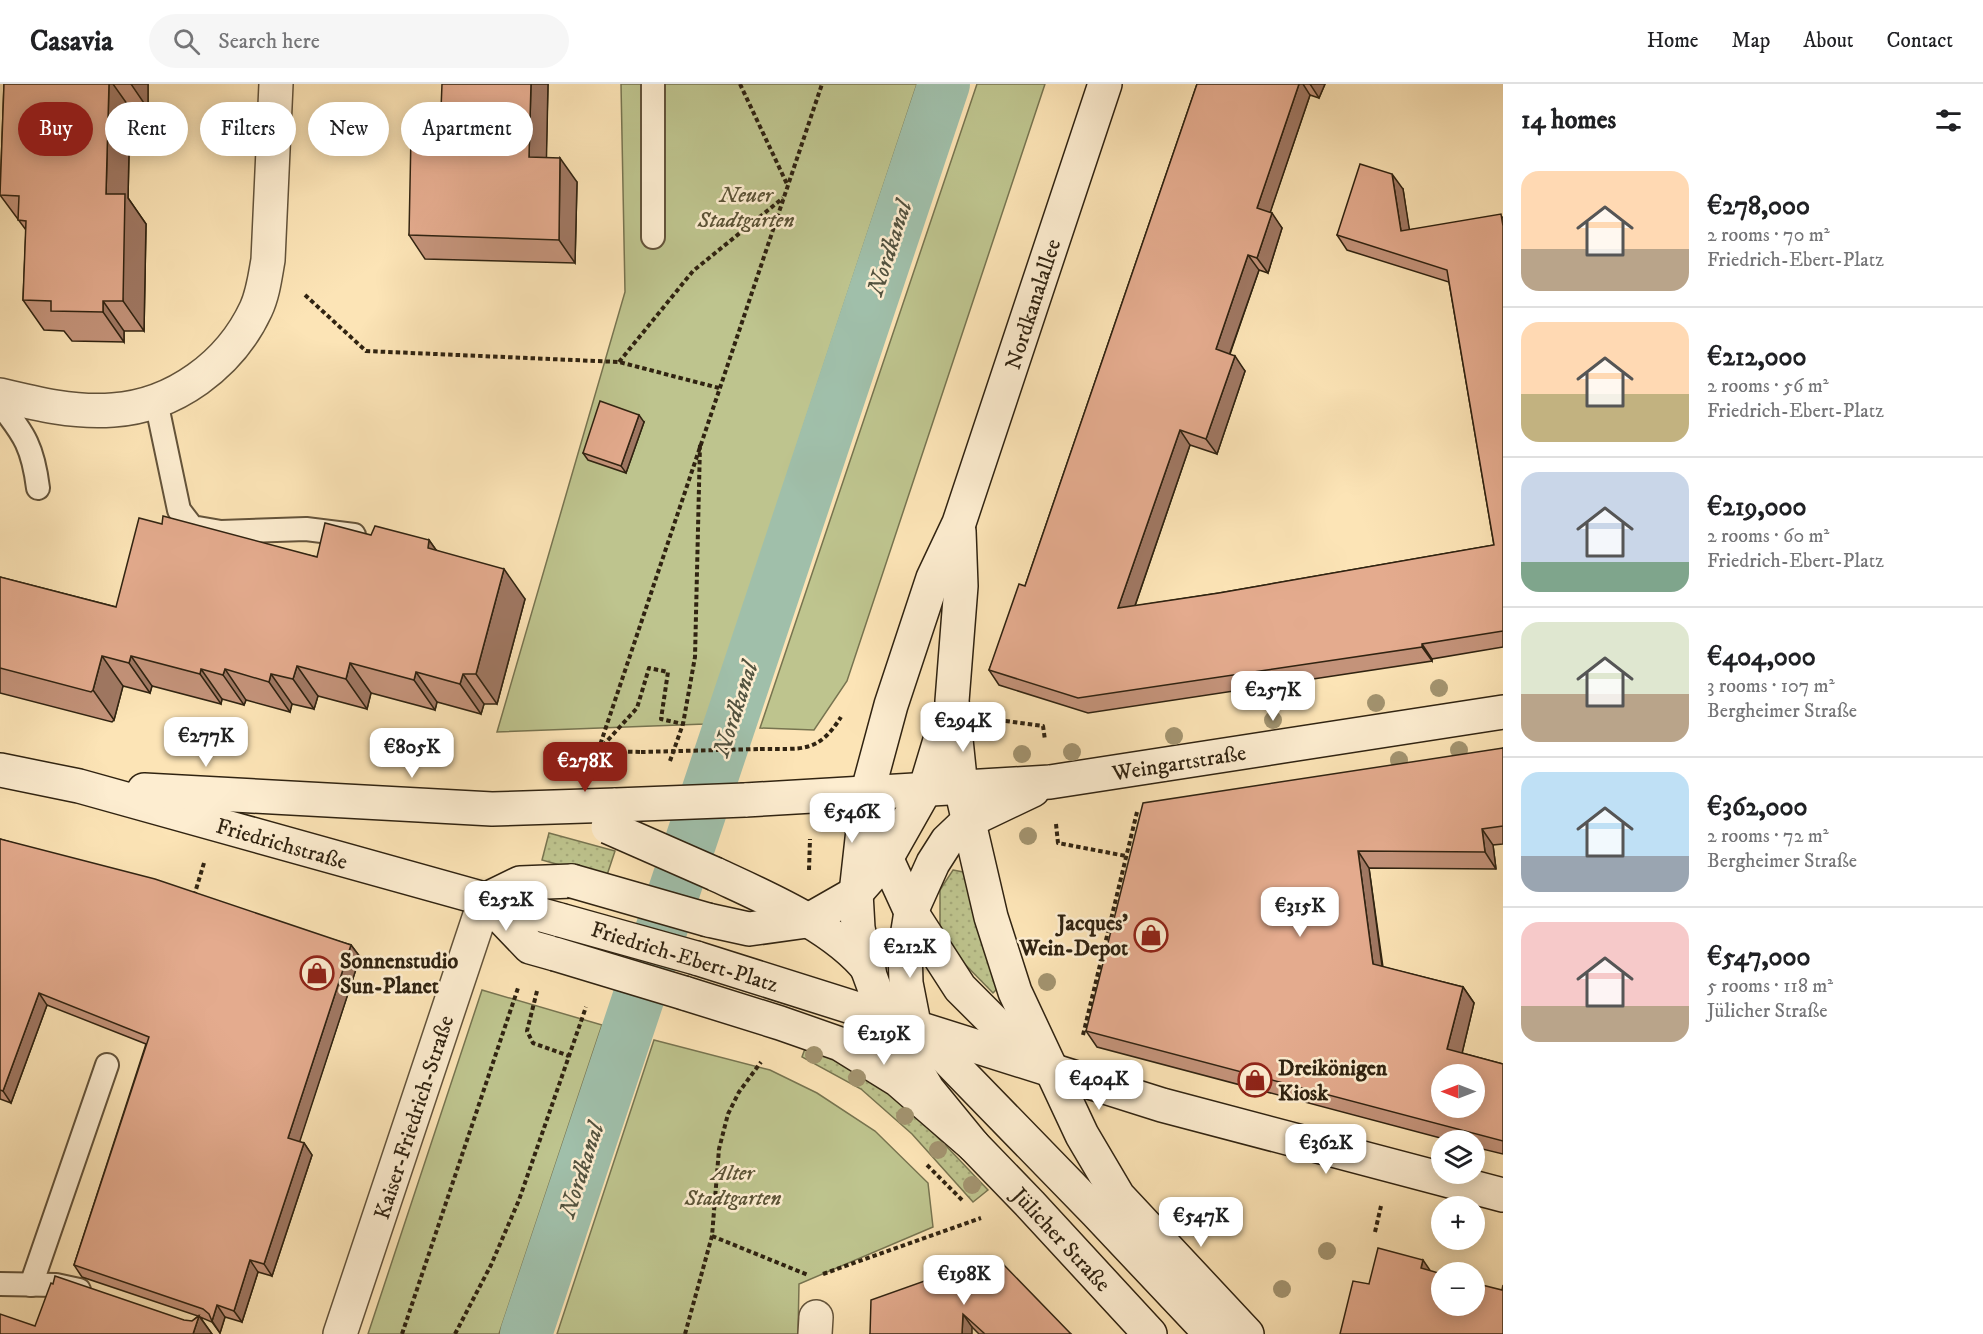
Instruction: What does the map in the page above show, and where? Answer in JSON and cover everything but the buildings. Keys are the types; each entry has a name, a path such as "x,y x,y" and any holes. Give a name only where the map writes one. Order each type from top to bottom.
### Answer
{"main road":[{"path":"0,395 47,406 92,411 115,410 169,398 213,367 227,352 257,308 264,284 268,260 276,84"},
{"name":"Nordkanalallee","path":"866,801 891,705 908,652 933,578 959,523 1105,84"},
{"name":"Nordkanalallee","path":"959,523 961,586 952,701 961,788 991,917 1015,992 1082,1135 1118,1196 1247,1334"},
{"path":"952,701 925,790 886,859 856,892 807,921 749,929 708,920 572,881 520,883 485,900 530,947 780,1023 840,1044 898,1080 973,1145"},
{"name":"Weingartstraße","path":"961,788 1050,782 1503,712"},
{"name":"Friedrichstraße","path":"0,770 79,786 485,900"},
{"name":"Friedrich-Ebert-Platz","path":"899,1021 906,972 905,949 911,912 933,862 946,841 968,821 1050,782"},
{"name":"Friedrichstraße","path":"79,786 329,801 533,808"},
{"name":"Friedrich-Ebert-Platz","path":"533,808 612,816 745,800 866,801 925,790 961,788"},
{"path":"866,801 886,859 911,912 960,988 998,1026 1052,1068"},
{"name":"Friedrich-Ebert-Platz","path":"866,801 856,892 858,928 866,965"},
{"name":"Friedrich-Ebert-Platz","path":"612,816 715,874 807,921 839,941 866,965 899,1021 928,1090 973,1145"},
{"name":"Friedrich-Ebert-Platz","path":"485,900 696,958 1052,1068 1162,1105 1503,1195"},
{"name":"Kaiser-Friedrich-Straße","path":"340,1334 485,900"},
{"name":"Friedrich-Ebert-Platz","path":"899,1021 1096,1212"},
{"name":"Jülicher Straße","path":"973,1145 1150,1334"},
{"name":"Jülicher Straße","path":"1096,1212 1211,1334"}],"lane":[{"path":"653,84 654,237"},
{"path":"156,401 178,510 192,527 221,532 306,529 351,534 371,539"},
{"path":"0,404 21,430 34,461 38,488"},
{"path":"31,1285 107,1065"},
{"path":"0,1284 56,1285 100,1297"}],"path":[{"path":"740,84 788,184"},
{"path":"597,751 822,84"},
{"path":"619,362 693,271 784,197"},
{"path":"268,260 366,351 619,362 719,388"},
{"path":"597,751 637,708 649,668 668,672 661,719 683,724 695,657 700,444"},
{"path":"597,751 809,748"},
{"path":"1082,1040 1139,801"},
{"path":"1054,816 1059,843 1126,856"},
{"path":"402,1334 519,982"},
{"path":"455,1334 490,1265 519,1200 569,1056 533,1043 527,1031 537,988"},
{"path":"685,1334 712,1236 718,1149 728,1114 739,1092 762,1060"},
{"path":"918,1157 966,1203"},
{"path":"973,1211 990,1225"},
{"path":"712,1236 815,1277 981,1218"}],"green space":[{"name":"Neuer Stadtgarten","path":"621,84 917,84 705,724 497,732 625,292"},
{"path":"977,84 1045,84 847,681 814,730 760,728"},
{"path":"549,833 615,851 606,878 542,860"},
{"path":"953,870 963,872 1002,984 993,993 955,954 940,926 940,890"},
{"path":"482,990 602,1025 499,1334 368,1334"},
{"name":"Alter Stadtgarten","path":"654,1040 770,1070 817,1093 875,1131 928,1183 933,1227 799,1284 798,1334 557,1334"},
{"path":"807,1043 869,1080 903,1105 988,1190 973,1202 912,1134 861,1089 802,1057"}],"waterway":[{"name":"Nordkanal","path":"526,1334 944,84"}],"place":[{"name":"Jacques' Wein-Depot","path":"1151,935"},
{"name":"Sonnenstudio Sun-Planet","path":"317,973"},
{"name":"Dreikönigen Kiosk","path":"1255,1080"}]}
